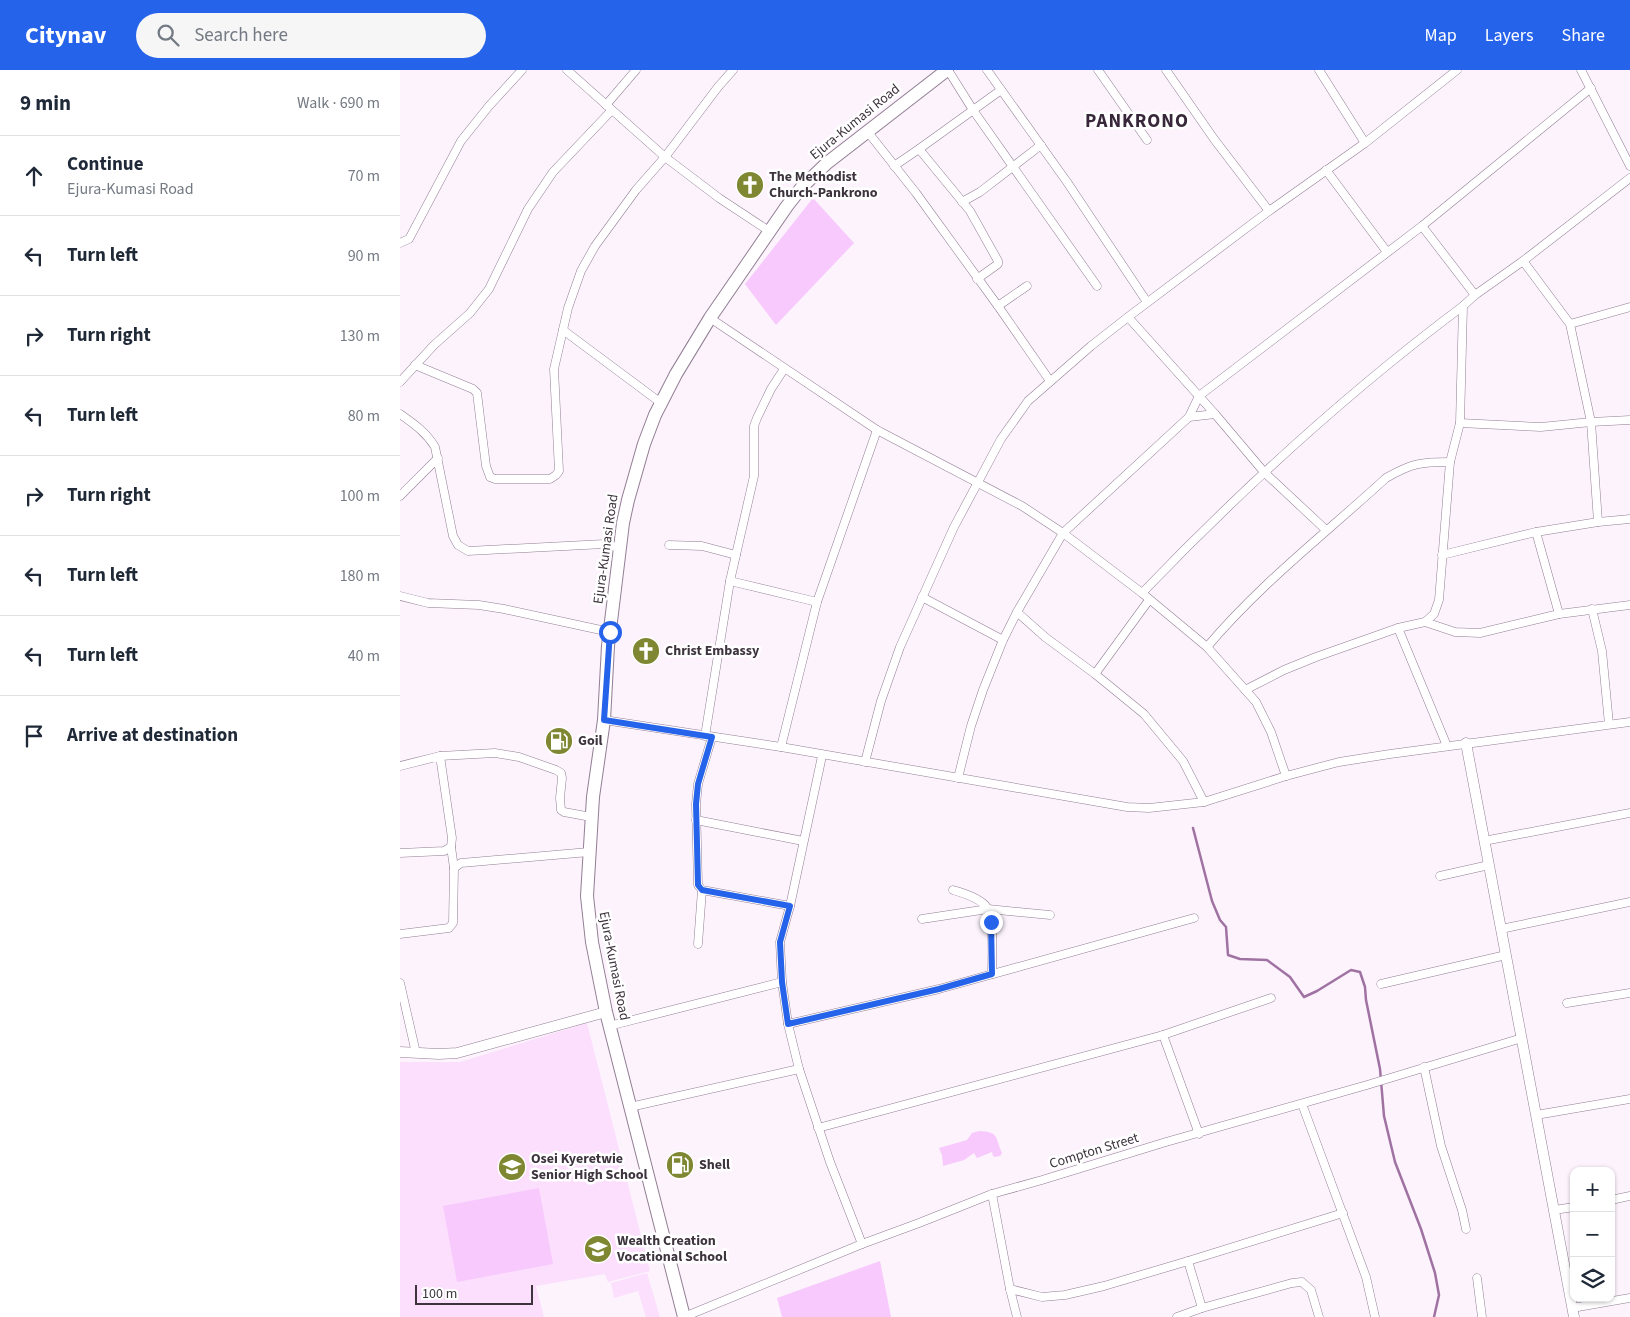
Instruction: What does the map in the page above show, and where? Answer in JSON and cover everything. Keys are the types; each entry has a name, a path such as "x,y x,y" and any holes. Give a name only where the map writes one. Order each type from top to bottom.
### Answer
{"main road":[{"name":"Ejura-Kumasi Road","path":"684,1317 606,1012 588,916 587,896 591,817 604,720 610,632 623,523 644,444 661,403 710,318 769,231 787,206 826,163 947,70"}],"street":[{"path":"400,243 408,239 461,141 522,70"},
{"path":"567,70 666,157 719,198 769,231"},
{"path":"400,382 434,344 470,313 489,289 528,209 553,172 609,108 636,70"},
{"path":"415,365 473,389 477,393 486,466 490,477 495,479 550,479 556,475 559,470 554,369 568,308 581,271 595,246 636,190 666,157 718,87 733,70"},
{"path":"947,70 1097,286"},
{"path":"987,70 1042,145 1147,302"},
{"path":"1098,70 1147,140"},
{"path":"1166,70 1214,139 1269,211"},
{"path":"1319,70 1365,144"},
{"path":"865,762 880,700 900,647 976,483 1000,439 1016,416 1050,381 1147,302 1269,211 1365,144 1457,70"},
{"path":"1581,70 1592,88 1630,166"},
{"path":"958,778 982,690 1003,640 1017,612 1064,533 1189,417 1199,396 1422,226 1592,88"},
{"path":"894,166 1001,90"},
{"path":"867,131 916,193 1050,381"},
{"path":"962,202 980,192 1042,145"},
{"path":"919,149 970,211 998,262 998,264 977,278"},
{"path":"1326,170 1387,252"},
{"path":"1142,593 1192,540 1264,472 1378,374 1475,295 1523,261 1630,178"},
{"path":"1422,226 1475,295"},
{"path":"1523,261 1570,324 1591,422 1598,522"},
{"path":"998,306 1027,286"},
{"path":"1245,690 1284,670 1398,628 1425,622 1434,614 1439,600 1450,462 1460,423 1463,306"},
{"path":"1570,324 1630,307"},
{"path":"1128,317 1264,472 1326,530"},
{"path":"710,318 876,430 1022,506 1064,533 1142,593 1207,647 1256,702 1271,732 1286,776"},
{"path":"563,330 661,403"},
{"path":"784,369 771,389 754,426 754,476 730,581 709,736 698,784 696,820 697,879 698,885 702,890 790,906"},
{"path":"400,414 428,436 435,447 454,536 458,545 468,551 604,544 620,548"},
{"path":"1189,417 1215,414"},
{"path":"1460,423 1541,427 1630,420"},
{"path":"781,747 817,602 876,430"},
{"path":"400,496 438,458"},
{"path":"1207,647 1232,617 1275,575 1386,478 1405,467 1424,462 1450,462"},
{"path":"1442,555 1536,532 1630,519"},
{"path":"1536,532 1559,614"},
{"path":"669,544 702,546 736,555"},
{"path":"730,581 817,602"},
{"path":"400,596 428,604 479,605 610,632"},
{"path":"922,597 1003,640"},
{"path":"1095,674 1149,600"},
{"path":"1425,622 1454,632 1480,633 1559,614 1630,605"},
{"path":"1592,609 1602,651 1610,724"},
{"path":"1017,612 1045,637 1144,714 1183,761 1204,802"},
{"path":"1398,628 1447,746"},
{"path":"604,720 781,747 822,756 1127,807 1157,808 1204,802 1286,776 1339,762 1466,743 1630,722"},
{"path":"1466,743 1573,1313 1630,1298"},
{"path":"400,766 440,756 495,753 519,757 556,770 561,774 561,810 591,817"},
{"path":"400,934 449,928 453,923 454,868 451,847 452,838 440,756"},
{"path":"822,756 790,906 780,942 782,982 788,1024 799,1069 818,1128 862,1244"},
{"path":"1484,842 1630,813"},
{"path":"696,820 803,841"},
{"path":"400,853 444,851 451,847"},
{"path":"454,868 460,863 589,852"},
{"path":"1440,876 1489,865"},
{"path":"698,944 702,890"},
{"path":"953,890 984,904 988,909 991,922 992,974"},
{"path":"1501,929 1630,902"},
{"path":"922,919 988,909 1050,915"},
{"path":"788,1024 939,989 1194,918"},
{"path":"1381,984 1506,955"},
{"path":"610,1026 782,982"},
{"path":"400,983 416,1053"},
{"path":"1567,1003 1630,993"},
{"path":"818,1128 1163,1035 1271,998"},
{"path":"400,1052 457,1053 606,1012"},
{"path":"1163,1035 1199,1134"},
{"name":"Compton Street","path":"684,1317 862,1244 992,1194 1522,1038"},
{"path":"1424,1068 1441,1146 1462,1210 1466,1229"},
{"path":"630,1107 799,1069"},
{"path":"1536,1115 1630,1099"},
{"path":"1302,1104 1366,1277 1375,1317"},
{"path":"992,1194 1017,1317"},
{"path":"1615,1199 1630,1196"},
{"path":"1554,1210 1570,1207"},
{"path":"1010,1289 1042,1297 1065,1295 1104,1286 1343,1213"},
{"path":"1188,1261 1202,1308"},
{"path":"1477,1278 1482,1317"},
{"path":"1177,1317 1202,1308 1292,1283 1302,1282 1311,1290 1319,1317"}],"shaded area":[{"path":"813,198 854,243 776,325 745,284"},
{"name":"Osei Kyeretwie Senior High School","path":"587,1023 650,1271 608,1282 605,1274 536,1286 544,1317 400,1317 400,1062 460,1062"},
{"path":"979,1131 994,1134 1002,1153 1000,1156 993,1156 992,1152 977,1158 974,1153 964,1160 943,1166 939,1148 967,1140 972,1133"},
{"path":"539,1188 553,1264 457,1282 443,1206"},
{"path":"880,1261 891,1317 782,1317 777,1298"},
{"path":"647,1273 660,1317 646,1317 638,1291 614,1298 611,1283"}],"waterway":[{"path":"1193,828 1212,901 1220,920 1226,927 1228,955 1240,959 1267,960 1290,977 1304,997 1351,970 1360,972 1365,987 1380,1069 1384,1116 1395,1162 1421,1229 1435,1273 1439,1295 1434,1317"}],"place":[{"name":"The Methodist Church-Pankrono","path":"750,185"},
{"name":"Christ Embassy","path":"646,651"},
{"name":"Goil","path":"559,741"},
{"name":"Shell","path":"680,1165"},
{"name":"Osei Kyeretwie Senior High School","path":"512,1167"},
{"name":"Wealth Creation Vocational School","path":"598,1249"}],"district":[{"name":"PANKRONO","path":"1137,121"}],"route":[{"path":"610,632 604,720 712,737 698,784 696,804 698,885 702,890 790,906 780,942 780,962 788,1024 939,989 992,974 991,922"}]}
